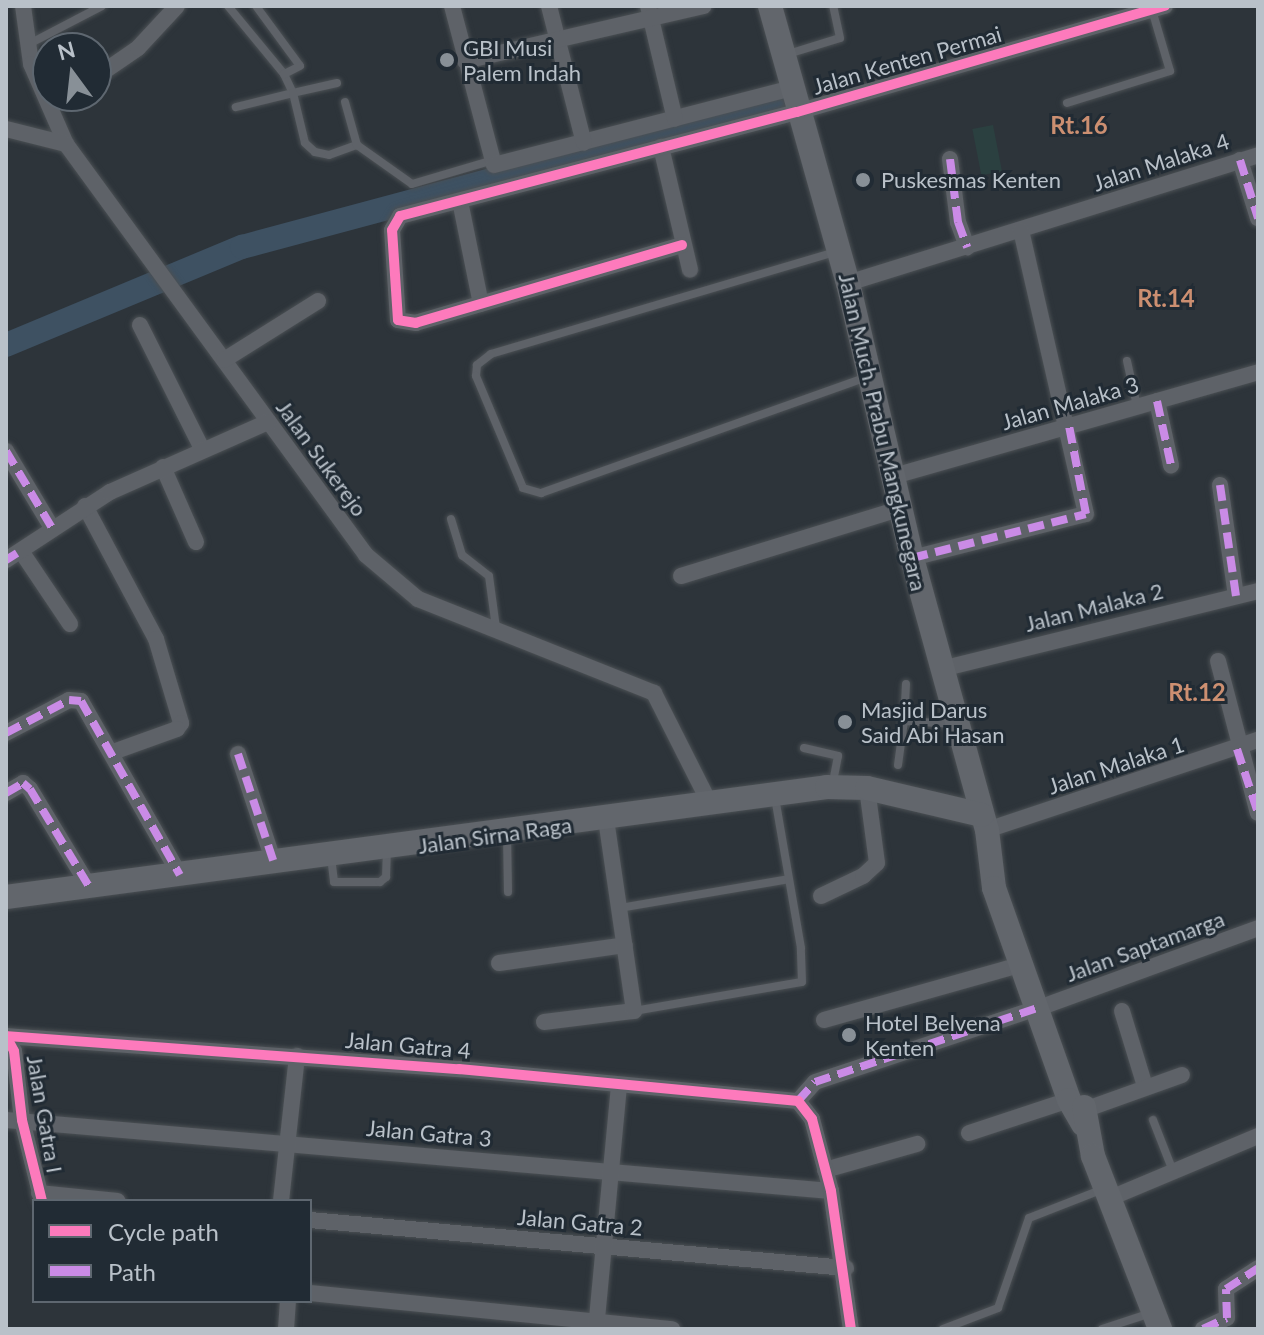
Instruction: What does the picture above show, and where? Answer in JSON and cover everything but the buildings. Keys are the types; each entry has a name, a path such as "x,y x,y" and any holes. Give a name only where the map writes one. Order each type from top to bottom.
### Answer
{"main road":[{"name":"Jalan Much. Prabu Mangkunegara","path":"776,7 794,100 848,283 912,558 994,858 991,875 1020,965 1041,1007"},
{"name":"Jalan Sirna Raga","path":"6,897 387,850 832,787 867,788 985,823"},
{"name":"Jalan Much. Prabu Mangkunegara","path":"994,858 1002,867 1041,1007 1106,1194 1156,1321"}],"street":[{"name":"Jalan Sukerejo","path":"23,6 27,45 32,58"},
{"path":"112,66 138,48 177,6"},
{"path":"452,6 490,161 499,166 675,119 794,100"},
{"path":"549,6 584,143"},
{"path":"465,61 558,41 650,12 704,6"},
{"name":"Jalan Kenten Permai","path":"794,100 1158,8"},
{"path":"650,12 675,119"},
{"path":"682,245 416,323 398,320 392,230 396,220 661,147 794,100"},
{"name":"Jalan Sukerejo","path":"53,112 66,144 366,555 401,588 654,693 710,804"},
{"path":"6,129 66,144"},
{"path":"661,147 690,270"},
{"name":"Jalan Malaka 4","path":"848,283 1258,155"},
{"path":"950,159 958,222 967,247"},
{"path":"1240,160 1258,218"},
{"path":"460,201 481,304"},
{"path":"912,558 1086,514 1069,426 1021,230"},
{"path":"224,360 318,301"},
{"path":"140,325 202,449"},
{"name":"Jalan Malaka 3","path":"894,476 1258,372"},
{"path":"1157,401 1171,465"},
{"path":"70,624 13,555 85,506 202,449 268,422"},
{"path":"6,451 52,528"},
{"path":"163,467 196,542"},
{"path":"1220,485 1236,596"},
{"path":"85,506 156,639 181,723 177,729 113,752"},
{"path":"681,576 902,508"},
{"name":"Jalan Malaka 2","path":"941,669 1258,591"},
{"path":"1218,661 1237,749 1258,813"},
{"path":"6,733 76,699 113,752 180,875"},
{"name":"Jalan Malaka 1","path":"985,823 1237,749 1258,740"},
{"path":"238,754 274,863"},
{"path":"6,793 23,783 30,789 90,888"},
{"path":"821,896 863,876 877,863 867,788"},
{"path":"544,1022 634,1011 606,820"},
{"name":"Jalan Saptamarga","path":"1041,1007 1258,928"},
{"path":"499,963 625,945"},
{"path":"824,1020 1020,965"},
{"path":"851,1329 846,1268 831,1191 801,1104 815,1082 1041,1007"},
{"path":"1122,1011 1145,1086"},
{"name":"Jalan Gatra 4","path":"6,1036 297,1056 801,1104"},
{"name":"Jalan Gatra I","path":"6,1036 14,1051 14,1120 41,1197"},
{"path":"281,1199 297,1056"},
{"path":"969,1133 1079,1111 1182,1075"},
{"path":"596,1325 619,1086"},
{"name":"Jalan Gatra 3","path":"14,1120 831,1191"},
{"path":"1106,1194 1258,1136"},
{"path":"825,1170 917,1144"},
{"path":"41,1197 80,1199"},
{"name":"Jalan Gatra 2","path":"312,1220 846,1268"},
{"path":"1203,1329 1227,1318 1226,1289 1258,1268"},
{"path":"312,1293 596,1325 672,1329"},
{"path":"286,1329 288,1303"}],"lane":[{"path":"27,45 102,6"},
{"path":"228,6 284,74 293,93 305,143 315,152 329,155 357,145"},
{"path":"256,6 300,66 284,74"},
{"path":"783,55 836,42 840,38 833,6"},
{"path":"1067,103 1170,71 1158,8"},
{"path":"236,107 337,83"},
{"path":"345,102 357,145 412,184 490,161"},
{"path":"839,250 491,354 477,365 476,376 523,488 541,493 870,376"},
{"path":"1127,361 1137,407"},
{"path":"451,519 462,555 489,576 496,629"},
{"path":"898,765 906,684"},
{"path":"904,721 956,724"},
{"path":"804,748 838,756 832,787"},
{"path":"634,1011 799,985 801,948 774,793"},
{"path":"507,833 508,892"},
{"path":"620,908 789,879"},
{"path":"1153,1120 1173,1171"},
{"path":"943,1329 998,1308 1029,1218 1106,1194"},
{"path":"1102,1329 1156,1321"}],"green space":[{"path":"993,125 1002,171 981,175 972,129"}],"waterway":[{"path":"6,345 242,247 793,99"}],"marked path":[{"path":"950,159 958,222 967,247"},
{"path":"1240,160 1258,218"},
{"path":"1157,401 1171,465"},
{"path":"912,558 1086,514 1069,426"},
{"path":"6,451 52,528"},
{"path":"1220,485 1236,596"},
{"path":"6,560 17,553"},
{"path":"6,733 69,700 81,701 180,875"},
{"path":"1237,749 1258,813"},
{"path":"238,754 274,863"},
{"path":"6,793 23,783 30,789 90,888"},
{"path":"798,1101 815,1082 1035,1009"},
{"path":"1203,1329 1227,1318 1226,1289 1258,1268"}],"cycle path":[{"path":"682,245 416,323 398,320 392,230 400,216 797,112 1165,6"},
{"path":"42,1199 22,1120 14,1051 6,1036 459,1069 798,1101 812,1119 831,1191 851,1329"}],"place":[{"name":"GBI Musi Palem Indah","path":"447,60"},
{"name":"Puskesmas Kenten","path":"863,180"},
{"name":"Masjid Darus Said Abi Hasan","path":"845,722"},
{"name":"Hotel Belvena Kenten","path":"849,1035"}],"district":[{"name":"Rt.16","path":"1079,125"},
{"name":"Rt.14","path":"1166,298"},
{"name":"Rt.12","path":"1197,692"}]}
